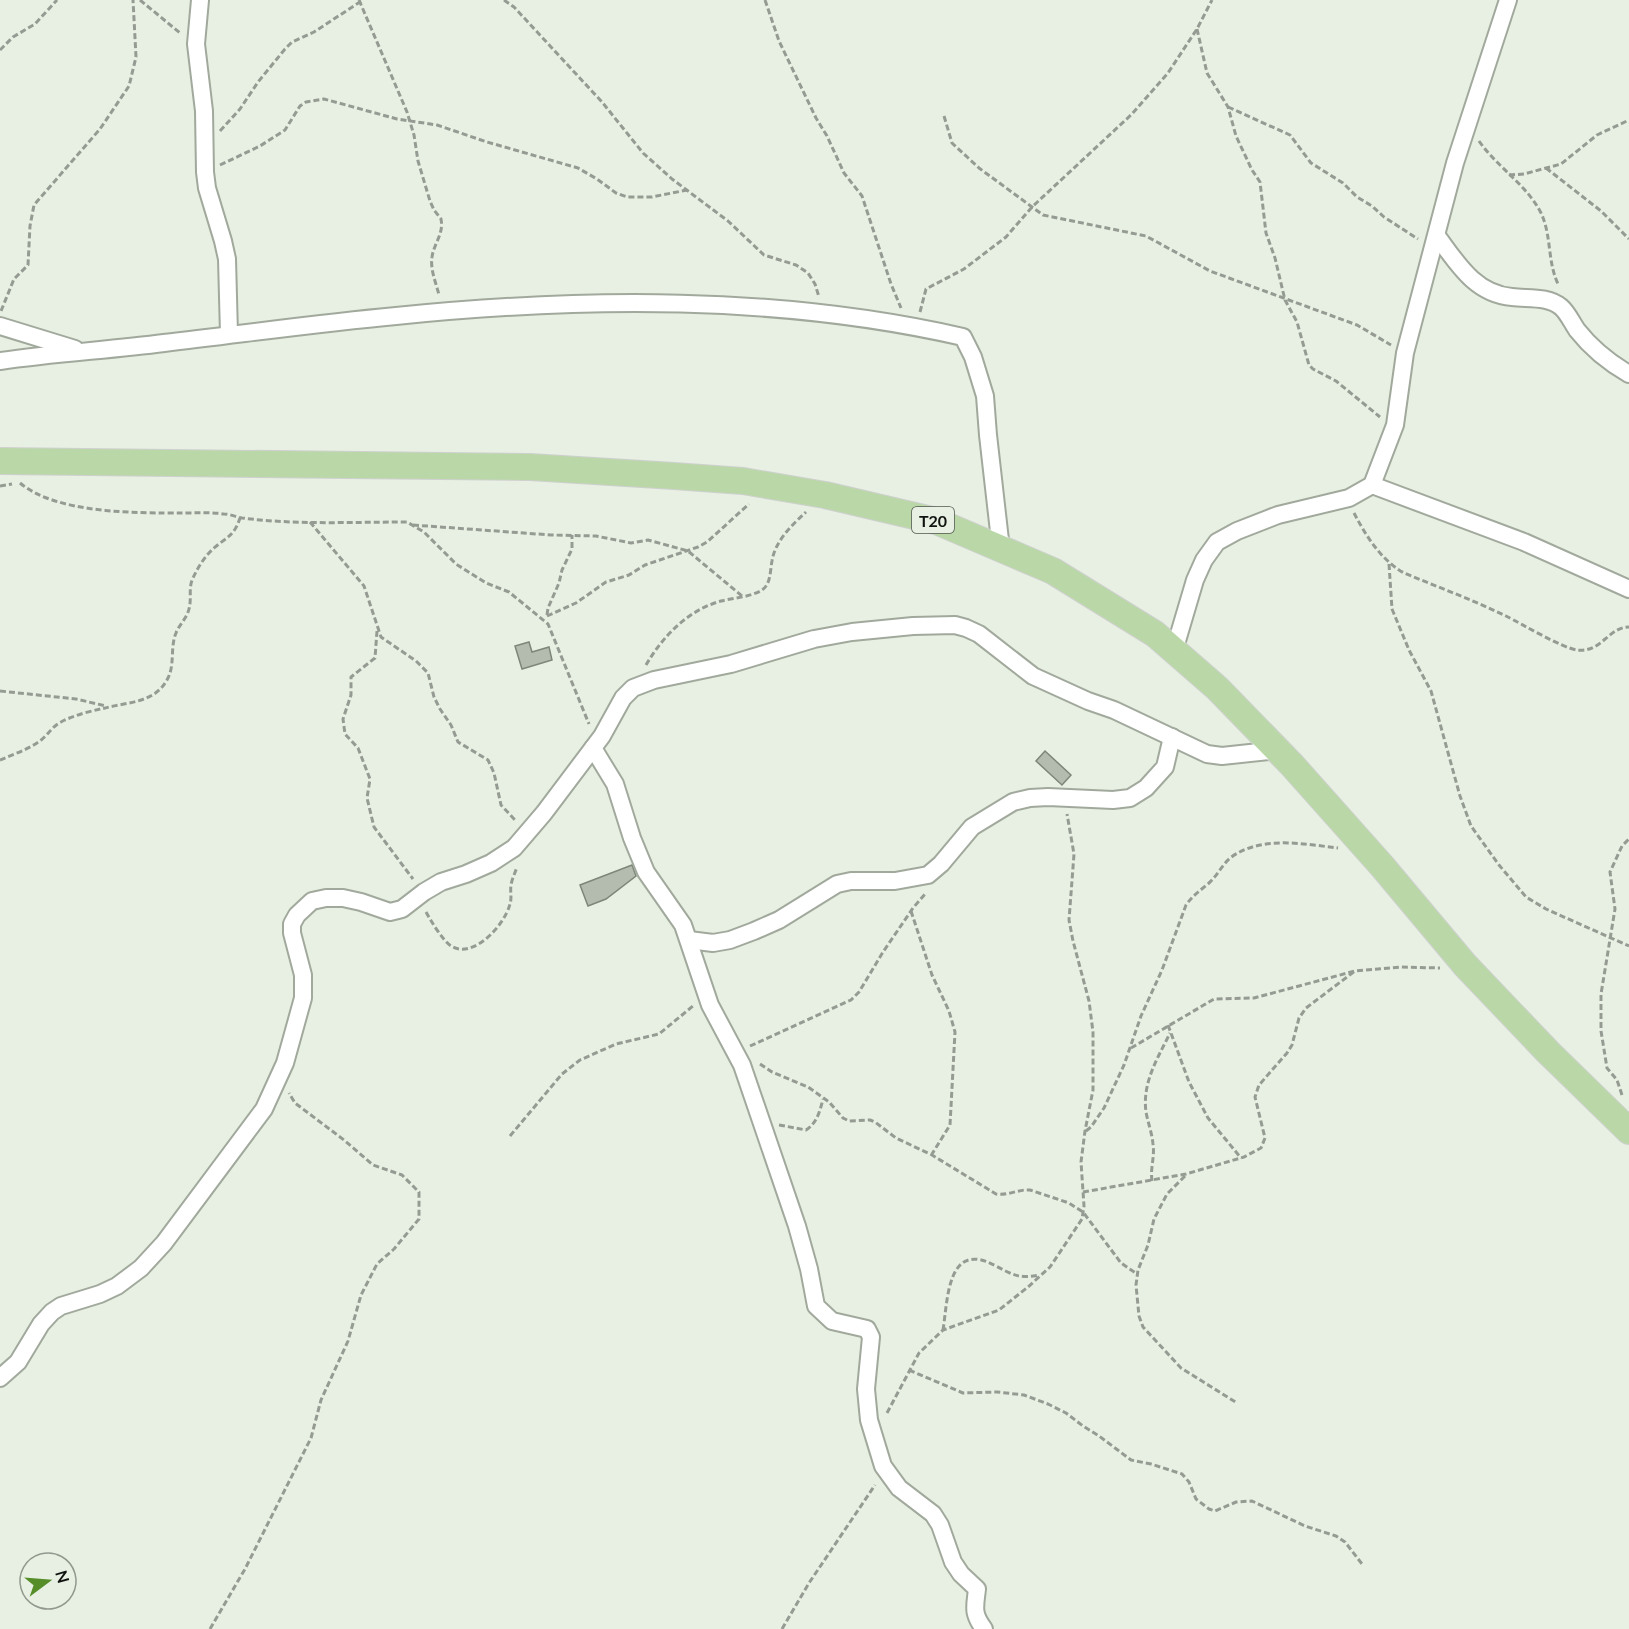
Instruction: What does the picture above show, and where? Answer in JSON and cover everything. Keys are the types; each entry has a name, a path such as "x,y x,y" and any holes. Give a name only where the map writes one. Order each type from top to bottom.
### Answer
{"main road":[{"name":"T20","path":"7,469 530,467 708,479 770,486 825,495 936,521 1053,571 1155,634 1217,688 1278,750 1370,852 1472,972 1548,1052 1629,1131"}],"street":[{"path":"200,0 196,44 204,111 205,172 227,260 229,334"},
{"path":"1174,651 1195,580 1204,560 1217,542 1237,531 1278,515 1349,498 1372,485 1395,425 1405,353 1455,163 1508,0"},
{"path":"1436,241 1470,279 1488,291 1510,297 1553,303 1563,308 1590,346 1608,362 1629,374"},
{"path":"0,361 229,334 442,312 532,306 654,304 745,307 868,318 913,326 963,337 973,357 985,396 1001,549"},
{"path":"0,326 84,351"},
{"path":"1372,485 1524,542 1629,589"},
{"path":"0,1378 18,1362 41,1324 52,1312 61,1306 100,1294 117,1286 141,1268 157,1252 264,1109 280,1078 303,998 303,975 292,933 292,924 297,915 312,901 326,898 343,898 390,912 402,909 441,882 466,874 514,848 595,746 623,698 633,688 654,680 730,664 814,639 852,632 955,625 979,634 1033,676 1207,754 1222,756 1278,750"},
{"path":"689,940 713,943 730,940 754,931 779,920 837,884 851,881 895,881 928,875 941,864 972,827 1013,802 1030,798 1113,800 1130,798 1146,788 1165,767 1172,737"},
{"path":"595,746 615,784 640,861 683,925 708,997 740,1050 759,1118 797,1226 816,1306 832,1321 867,1329 871,1337 866,1379 869,1420 883,1466 899,1488 933,1514 940,1525 952,1563 977,1590 974,1602 975,1611 984,1629"}],"path":[{"path":"0,50 13,37 35,24 57,0"},
{"path":"0,316 14,279 28,265 30,226 34,205 100,129 129,86 136,57 133,0"},
{"path":"140,0 173,29 196,44"},
{"path":"205,148 240,109 265,73 292,42 314,33 361,0 409,120 430,201 442,223 432,258 432,270 442,312"},
{"path":"504,0 514,7 602,102 643,153 728,221 765,255 796,265 808,273 815,284 822,314"},
{"path":"765,0 779,40 816,118 827,135 844,173 862,196 891,284 899,304 913,326 920,313 926,290 964,269 1005,237 1032,207 1132,114 1168,72 1197,29 1211,1"},
{"path":"1197,29 1207,73 1228,107 1236,136 1260,182 1266,233 1275,258 1285,300 1297,322 1309,365 1335,381 1373,413 1395,425"},
{"path":"205,172 235,159 285,130 300,106 306,102 324,99 397,119 437,125 578,168 616,193 627,197 652,197 687,190"},
{"path":"1228,107 1290,135 1311,163 1343,183 1357,197 1398,227 1416,238 1436,241"},
{"path":"944,116 952,143 979,168 1043,215 1146,236 1210,271 1357,325 1405,353"},
{"path":"1509,175 1545,168 1568,160 1597,135 1629,120"},
{"path":"1468,125 1483,146 1524,190 1541,213 1553,275 1561,291"},
{"path":"1545,168 1601,211 1629,239"},
{"path":"7,469 31,492 72,505 134,513 225,514 240,518 342,524 406,522 411,524 424,532 456,564 486,583 509,592 546,621 556,641 595,746"},
{"path":"547,616 576,603 606,582 629,575 645,565 688,551 707,542 770,486"},
{"path":"633,688 653,654 675,627 696,611 719,601 762,590 769,582 772,559 787,531 825,495"},
{"path":"1349,498 1368,537 1389,564 1404,573 1503,615 1570,648 1586,650 1604,642 1616,629 1629,627"},
{"path":"0,760 38,743 52,728 63,721 107,707 144,699 159,691 168,680 172,668 176,633 190,607 189,589 192,579 208,555 236,530 240,518"},
{"path":"310,522 364,586 381,637 416,661 428,673 434,697 459,742 488,760 494,773 501,805 524,836 518,866 511,884 511,902 507,913 490,934 475,946 459,949 447,942 420,895 374,827 367,798 370,779 363,756 348,739 343,724 344,713 351,695 351,677 375,658 377,629"},
{"path":"411,524 596,536 631,543 648,540 688,551 742,596"},
{"path":"546,621 561,570 572,549 572,535"},
{"path":"1389,564 1392,609 1409,650 1431,691 1460,796 1471,826 1526,897 1546,909 1629,946"},
{"path":"0,691 57,699 76,699 107,707"},
{"path":"886,1413 919,1353 943,1330 999,1310 1050,1266 1082,1219 1081,1162 1093,1090 1093,1032 1089,1001 1069,920 1074,854 1063,798"},
{"path":"1622,1097 1621,1086 1607,1068 1602,1031 1601,994 1615,909 1610,872 1622,846 1629,839"},
{"path":"1085,1131 1091,1127 1104,1108 1124,1065 1141,1016 1162,970 1186,905 1192,896 1210,882 1228,860 1242,850 1255,845 1275,843 1370,852"},
{"path":"930,890 921,897 859,992 851,1000 740,1050 762,1066 800,1082 835,1108 843,1118 849,1121 870,1120 875,1122 896,1137 932,1155 996,1194 1003,1195 1030,1190 1069,1203 1083,1212 1122,1263 1137,1274"},
{"path":"911,911 932,975 949,1011 955,1032 950,1125 932,1155"},
{"path":"1130,1049 1214,999 1254,999 1355,971 1423,967 1472,972"},
{"path":"1083,1192 1186,1174 1256,1152 1265,1138 1255,1097 1259,1085 1292,1045 1299,1018 1306,1008 1355,971"},
{"path":"510,1136 562,1074 580,1060 616,1044 659,1034 708,997"},
{"path":"1168,1025 1189,1082 1208,1118 1241,1158"},
{"path":"1152,1181 1150,1173 1153,1145 1146,1112 1146,1100 1150,1072 1170,1033"},
{"path":"210,1629 245,1569 311,1438 321,1400 348,1341 361,1295 377,1264 394,1249 419,1219 419,1192 402,1175 373,1165 295,1103 280,1078"},
{"path":"759,1118 772,1124 806,1130 817,1118 823,1099"},
{"path":"1186,1174 1167,1194 1154,1219 1148,1245 1137,1274 1139,1316 1143,1327 1181,1368 1237,1403"},
{"path":"943,1330 950,1285 960,1263 967,1260 985,1261 1012,1275 1029,1277 1041,1275"},
{"path":"909,1370 963,1393 1024,1395 1048,1404 1066,1413 1131,1460 1182,1474 1189,1482 1196,1499 1209,1509 1222,1510 1236,1502 1252,1501 1305,1526 1336,1536 1345,1542 1362,1564"},
{"path":"782,1629 809,1583 869,1497 883,1466"}],"building":[{"path":"529,642 532,652 549,647 552,660 522,669 515,646"},
{"path":"1045,751 1071,775 1062,785 1036,761"},
{"path":"632,865 636,876 606,899 588,906 580,885"}]}
